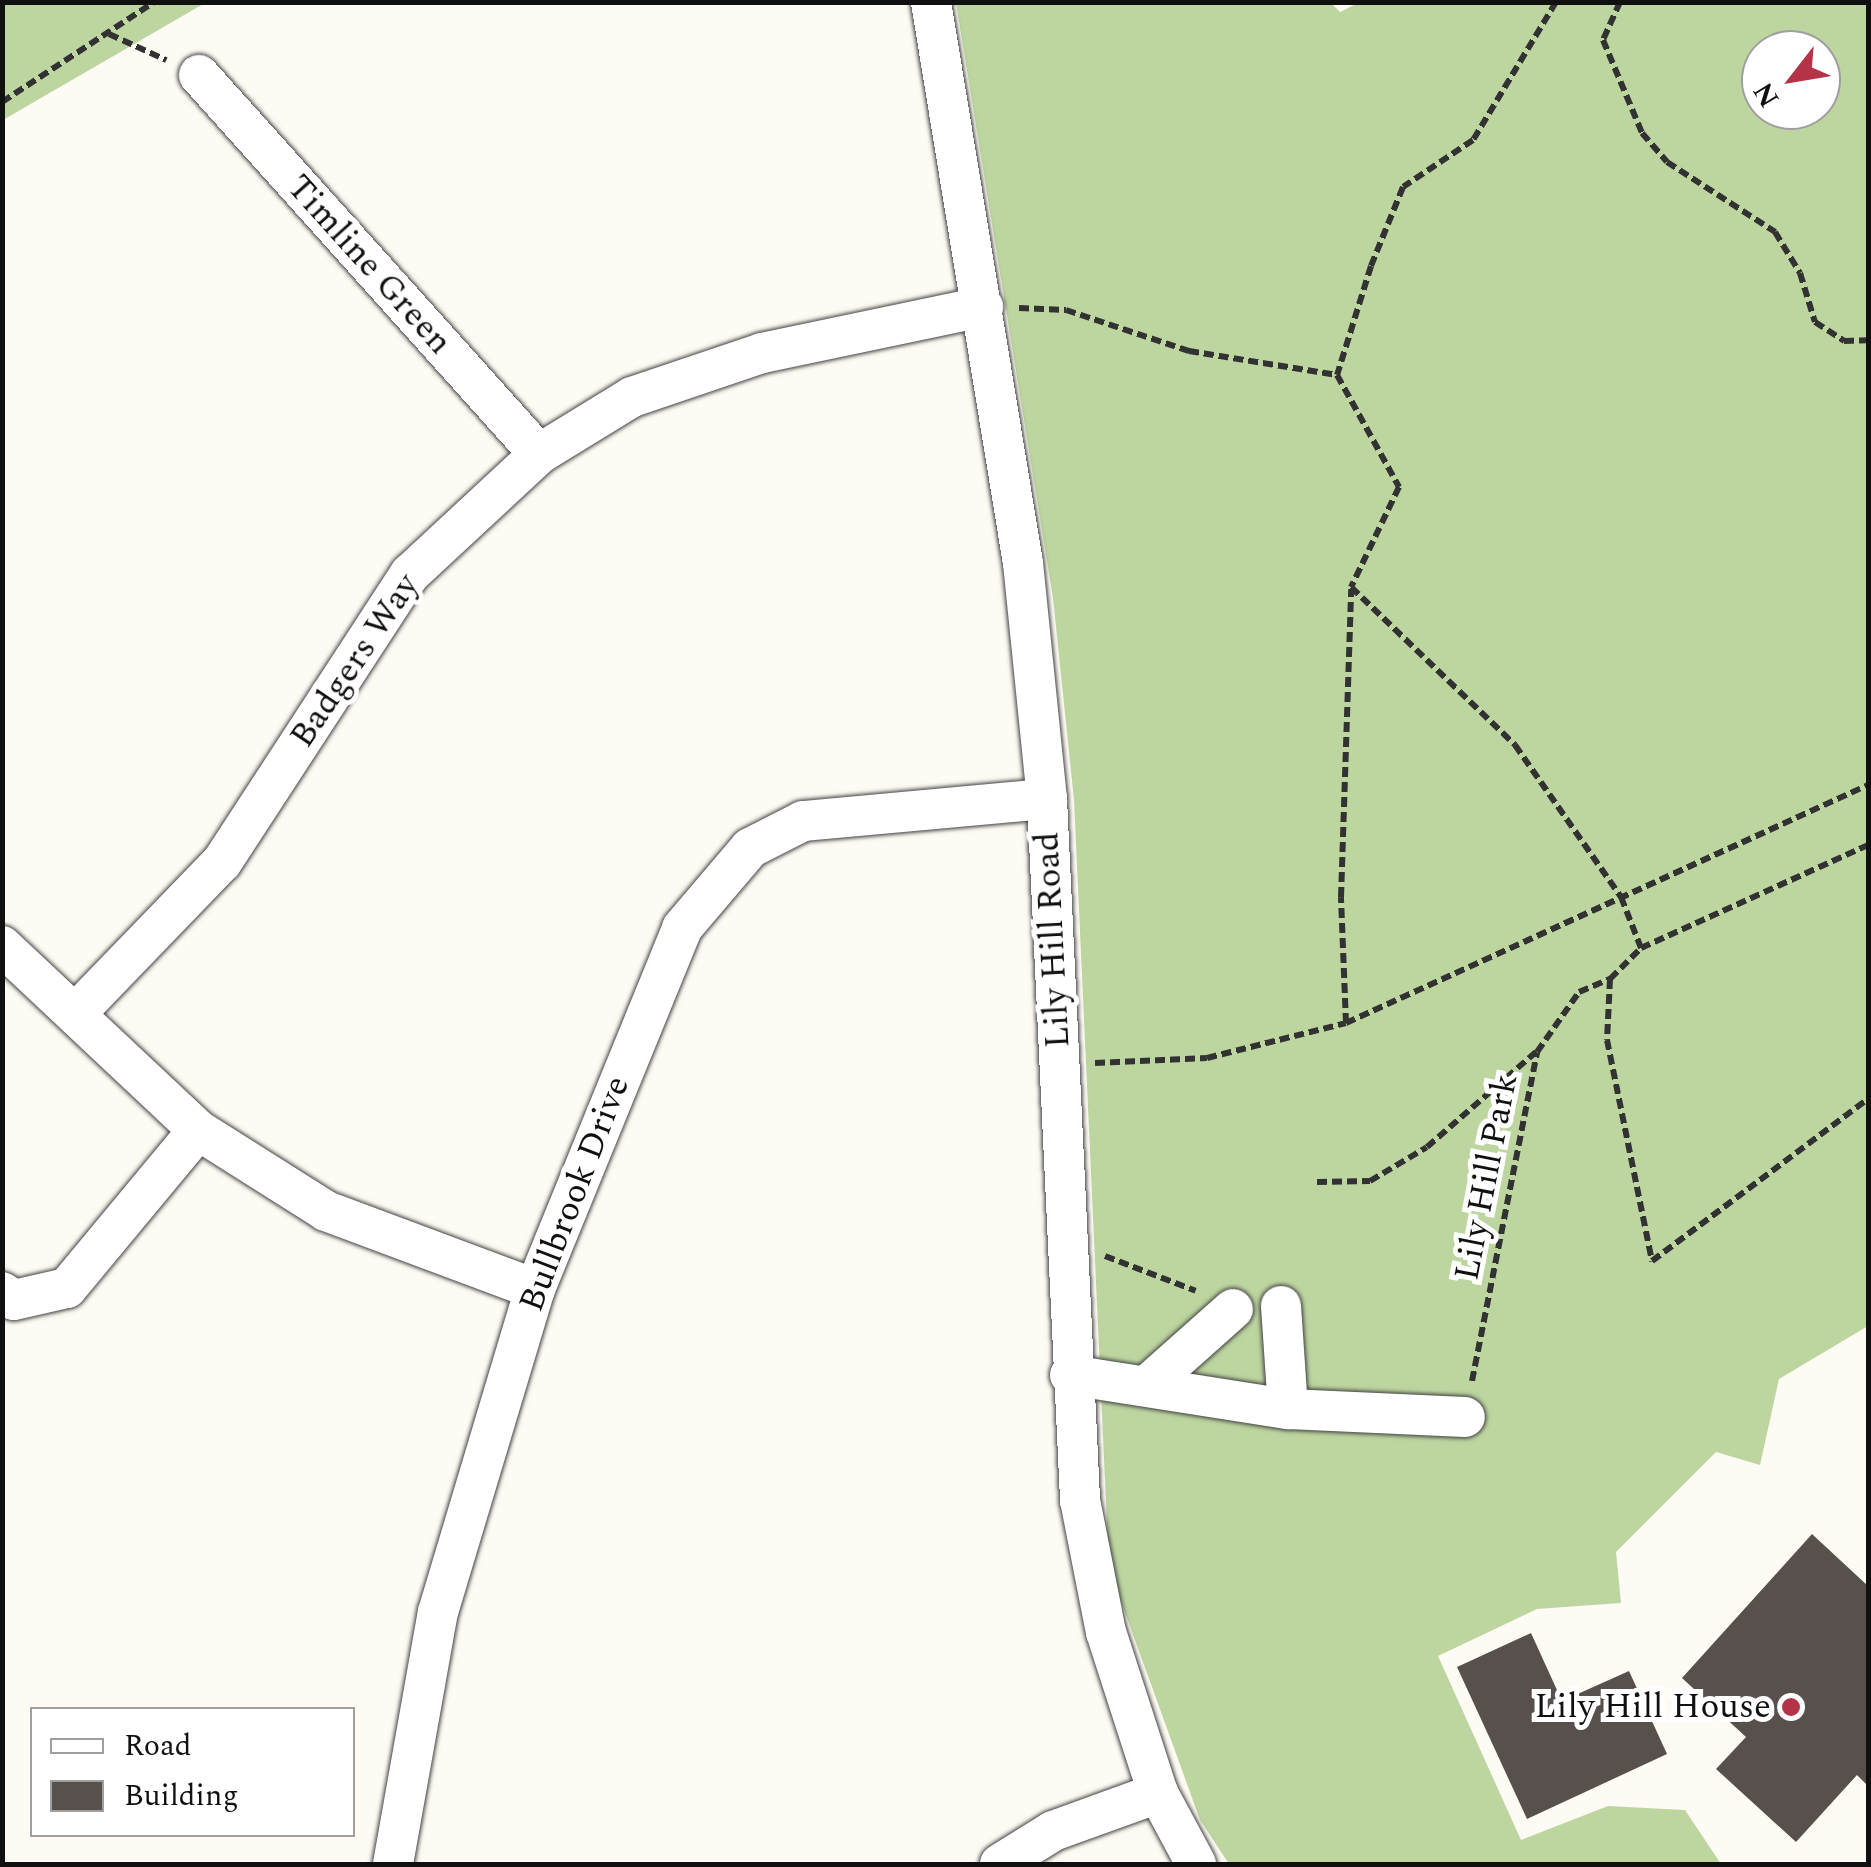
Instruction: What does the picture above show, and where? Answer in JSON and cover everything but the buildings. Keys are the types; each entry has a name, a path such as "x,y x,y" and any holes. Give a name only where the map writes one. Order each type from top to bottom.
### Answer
{"street":[{"name":"Lily Hill Road","path":"931,2 1023,563 1047,799 1070,1375 1090,1569 1158,1794 1196,1864"},
{"name":"Timline Green","path":"198,75 538,454"},
{"name":"Badgers Way","path":"76,1012 222,862 410,574 538,454 632,397 762,354 983,307"},
{"name":"Bullbrook Drive","path":"394,1864 438,1612 535,1288 682,928 750,848 803,822 1047,799"},
{"path":"2,946 198,1130 326,1210 535,1288"},
{"path":"2,1292 14,1300 67,1288 198,1130"},
{"path":"1281,1306 1288,1409"},
{"path":"1150,1383 1234,1309"},
{"path":"1070,1375 1150,1383 1288,1409 1465,1417"},
{"path":"1000,1864 1053,1831 1158,1794"}],"path":[{"path":"2,102 154,2"},
{"path":"1346,1023 1341,897 1351,588 1399,487 1337,376 1402,187 1473,140 1556,2"},
{"path":"1620,2 1603,40 1642,133 1667,162 1775,232 1800,274 1814,322 1844,342 1868,340"},
{"path":"109,34 198,75"},
{"path":"983,307 1066,310 1189,351 1337,376"},
{"path":"1351,588 1515,745 1621,898 1641,948"},
{"path":"1059,1064 1207,1058 1346,1023 1868,785"},
{"name":"Lily Hill Park","path":"1465,1417 1537,1052 1579,992 1610,978 1641,948 1868,845"},
{"path":"1610,978 1606,1040 1652,1261 1868,1098"},
{"path":"1317,1182 1370,1181 1398,1164 1537,1052"},
{"path":"1098,1253 1234,1309"}],"green space":[{"path":"3,2 205,2 205,3 3,120"},
{"path":"1330,2 1340,12 1360,2 1868,3 1868,1326 1779,1379 1760,1465 1716,1452 1616,1552 1621,1603 1537,1609 1438,1656 1521,1840 1608,1806 1685,1810 1721,1864 1229,1864 1200,1820 1109,1568 1074,800 1053,598 956,3"}],"place":[{"name":"Lily Hill House","path":"1791,1707"}]}
